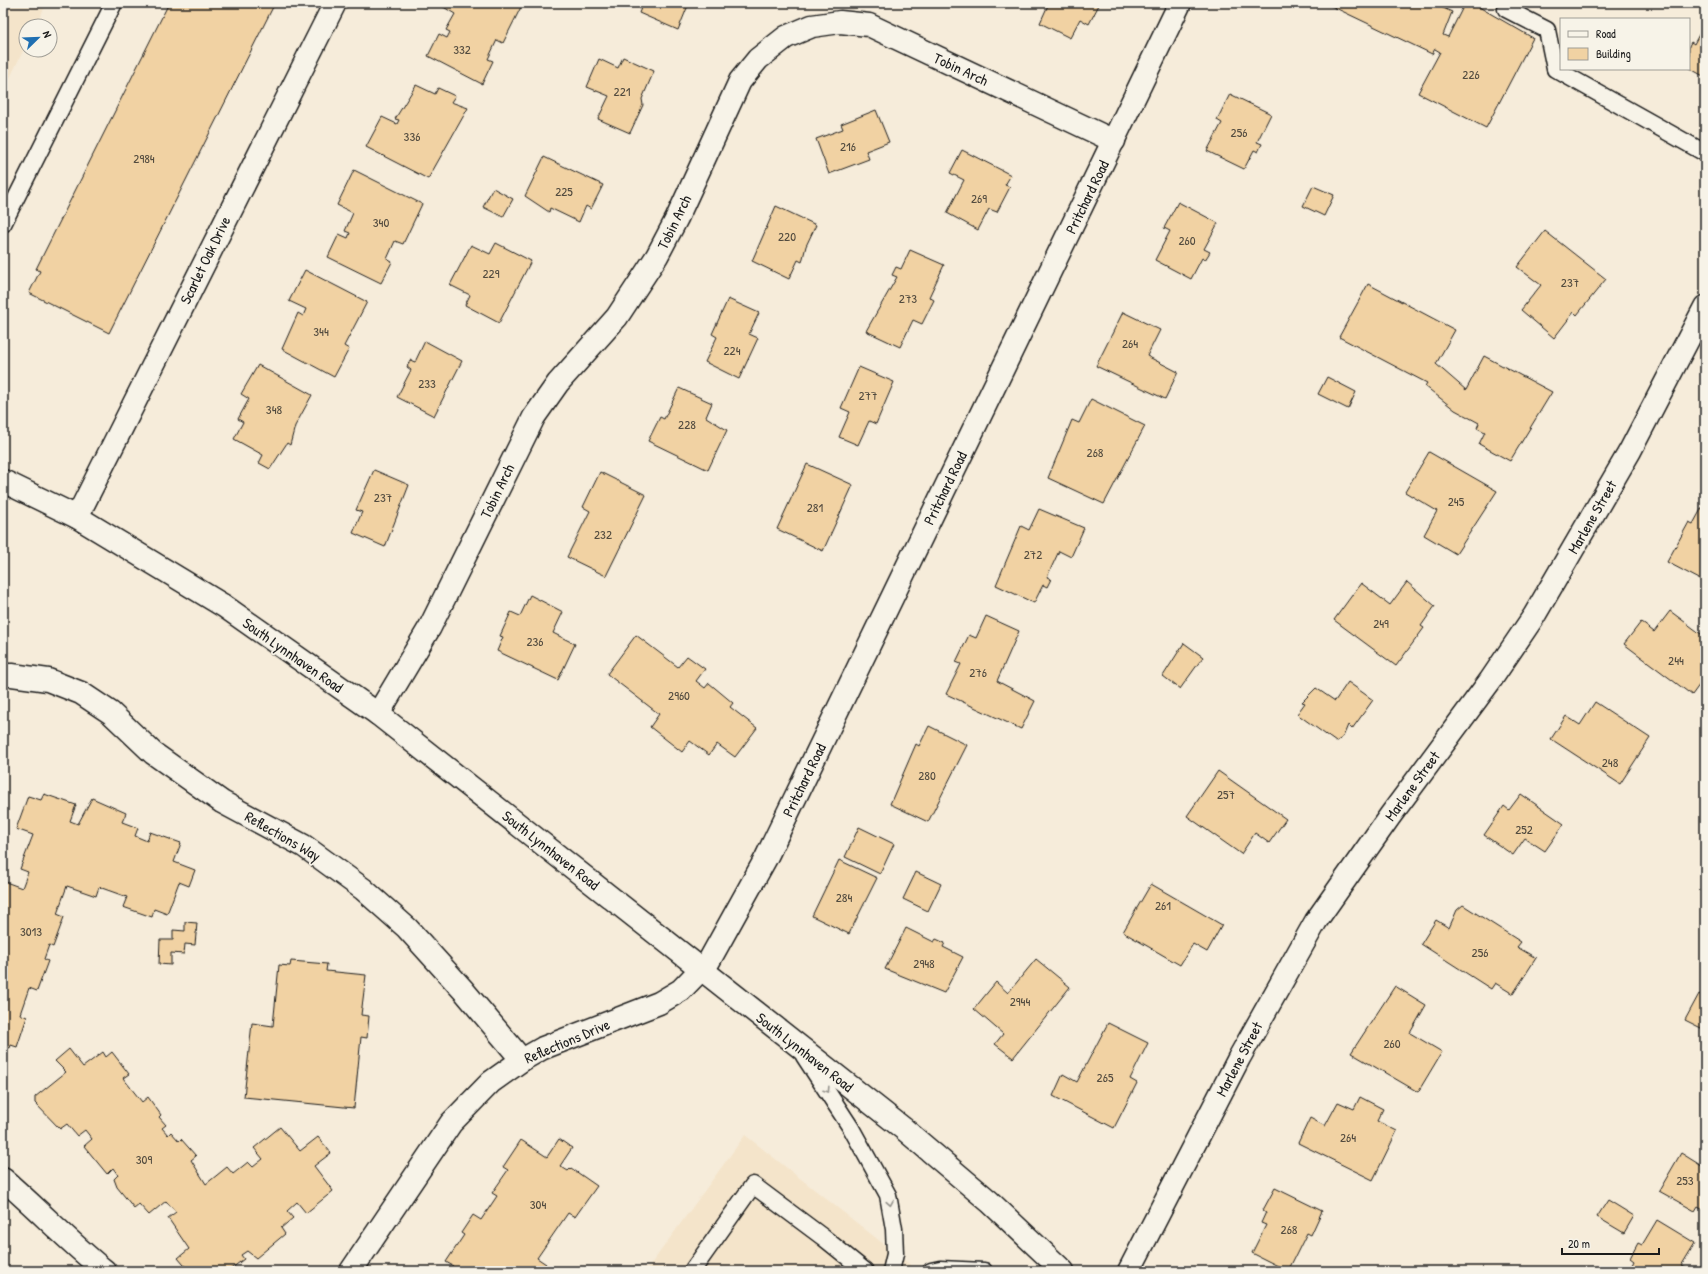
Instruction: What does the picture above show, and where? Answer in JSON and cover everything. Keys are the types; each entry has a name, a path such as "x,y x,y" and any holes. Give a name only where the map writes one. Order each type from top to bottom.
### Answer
{"street":[{"name":"Scarlet Oak Drive","path":"78,517 335,3"},
{"name":"Pritchard Road","path":"703,969 766,858 1180,3"},
{"name":"Tobin Arch","path":"378,714 430,627 534,417 558,383 617,317 657,256 677,218 740,81 758,58 786,37 812,26 840,22 869,25 1114,141"},
{"name":"Marlene Street","path":"1129,1271 1239,1058 1316,921 1390,816 1490,681 1534,616 1630,451 1705,307"},
{"name":"South Lynnhaven Road","path":"3,481 78,517 224,606 378,714 904,1129 990,1202 1063,1271"},
{"name":"Reflections Way","path":"3,675 48,680 81,694 111,714 154,753 222,802 304,846 363,888 407,928 522,1060"},
{"name":"Reflections Drive","path":"351,1271 451,1122 491,1082 522,1060 543,1048 659,1003 681,990 703,969"},
{"path":"3,1179 44,1215 81,1252 105,1271"}],"lane":[{"path":"3,224 114,3"},
{"path":"1503,5 1547,30 1555,69 1705,153"},
{"path":"798,1046 851,1128 888,1194 895,1242 895,1254 891,1271"},
{"path":"692,1271 753,1185 824,1238 865,1271"},
{"path":"931,1271 940,1269 984,1271"}],"shaded area":[{"path":"3,3 47,3 39,18 18,18 18,58 20,58 3,92"},
{"path":"745,1135 918,1271 646,1271"}],"building":[{"path":"169,3 275,3 109,333 29,293 40,271 36,269"},
{"path":"437,3 523,3 503,43 497,40 488,59 493,61 482,84 428,56 439,34 447,38 450,32 446,30 455,14"},
{"path":"643,3 689,3 678,30 639,13"},
{"path":"1049,3 1100,3 1089,24 1080,19 1070,38 1040,23"},
{"path":"1325,3 1432,3 1452,12 1443,35 1448,37 1465,3 1472,3 1533,38 1486,128 1418,93 1440,52 1435,49 1432,54"},
{"path":"1705,23 1705,77 1690,69 1690,44 1691,42 1694,44"},
{"path":"623,57 654,71 642,99 643,105 630,133 598,119 609,96 587,87 599,59 618,68"},
{"path":"416,85 435,94 438,88 455,96 451,102 468,108 428,179 366,147 382,117 397,124 399,120 395,119"},
{"path":"1230,94 1271,114 1257,142 1262,144 1258,152 1254,150 1244,169 1207,151 1222,123 1217,120"},
{"path":"876,110 889,142 866,151 869,159 829,174 816,139 843,129 841,124"},
{"path":"962,150 1011,175 1005,185 1010,187 997,212 989,209 978,230 947,213 964,180 950,173"},
{"path":"544,157 603,185 591,209 586,206 579,222 550,208 549,212 525,196"},
{"path":"354,170 422,204 403,244 395,241 387,259 392,262 381,283 328,257 339,234 348,238 350,233 345,231 353,213 337,205"},
{"path":"1313,186 1334,195 1324,216 1303,206"},
{"path":"493,188 513,199 503,217 483,207"},
{"path":"1178,202 1218,223 1204,249 1210,252 1205,260 1202,258 1191,279 1155,260 1170,231 1164,228"},
{"path":"776,206 816,225 806,246 802,262 798,260 789,279 752,261"},
{"path":"1545,231 1606,279 1577,315 1574,312 1554,338 1521,310 1541,285 1517,267"},
{"path":"496,243 531,261 499,323 465,305 470,295 450,285 471,245 490,254"},
{"path":"910,250 944,265 929,297 934,300 922,324 913,320 900,347 866,331 897,277 892,275 896,267 901,269"},
{"path":"305,270 367,302 344,346 349,349 334,377 282,349 298,313 303,316 306,309 289,301"},
{"path":"1368,284 1455,330 1436,364 1466,390 1484,356 1552,392 1510,461 1479,444 1485,432 1477,428 1479,423 1455,410 1425,386 1427,383 1339,337"},
{"path":"728,299 759,313 749,334 758,338 739,379 705,362 717,337 712,334"},
{"path":"1123,312 1160,330 1147,356 1178,372 1165,399 1096,366"},
{"path":"425,341 462,361 434,416 397,397 411,370 407,367 410,360 415,362"},
{"path":"258,365 312,395 295,426 290,445 287,443 270,469 259,463 263,455 234,439 243,422 238,419 249,399 241,394"},
{"path":"859,367 894,382 876,424 869,421 858,445 839,437 850,412 841,408"},
{"path":"1327,377 1356,392 1348,409 1318,394"},
{"path":"679,388 712,403 706,417 727,430 708,470 648,441 660,417 664,419"},
{"path":"1091,399 1145,426 1104,504 1048,478 1072,420 1079,423"},
{"path":"1429,452 1497,491 1456,554 1424,535 1437,511 1405,492"},
{"path":"807,464 853,485 823,551 777,529"},
{"path":"374,470 409,485 385,547 353,533 362,512 356,510"},
{"path":"600,472 646,495 606,576 567,557 590,511 583,507"},
{"path":"1705,502 1705,582 1667,562 1689,522 1693,524"},
{"path":"1039,509 1084,528 1071,557 1059,551 1047,577 1051,579 1047,587 1043,585 1034,603 996,585 1021,526 1029,530"},
{"path":"1407,582 1435,606 1421,626 1424,628 1396,666 1334,620 1361,583 1390,605"},
{"path":"530,595 563,612 553,633 575,644 558,680 497,651 503,637 500,636 511,612 520,616"},
{"path":"1670,611 1705,637 1705,677 1692,695 1624,644 1641,622 1654,632"},
{"path":"986,616 1019,631 997,681 1035,701 1021,729 946,694 961,664 956,662 969,635 976,638"},
{"path":"636,635 678,667 687,656 705,669 696,681 705,688 709,683 733,703 730,707 757,728 735,757 717,744 709,755 690,741 682,752 650,727 659,714 607,674"},
{"path":"1184,643 1203,657 1180,689 1163,676"},
{"path":"1348,682 1373,700 1352,729 1348,725 1343,737 1336,742 1297,714 1305,703 1302,702 1316,688 1335,701"},
{"path":"1595,702 1650,738 1620,784 1551,739 1566,716 1580,725"},
{"path":"929,726 967,745 928,822 890,804 916,744 919,746"},
{"path":"1218,771 1286,819 1269,843 1255,833 1241,854 1187,816"},
{"path":"44,794 76,805 70,821 78,824 92,798 126,813 122,822 138,828 135,836 147,841 150,832 181,843 174,862 195,870 189,886 179,882 167,914 154,909 152,917 123,907 127,897 99,887 96,896 67,886 57,914 64,917 53,947 49,945 44,959 48,961 37,991 29,988 20,1014 27,1017 17,1047 11,1045 10,1048 3,1046 3,881 22,888 28,872 20,869 33,835 16,829 28,796 41,800"},
{"path":"1521,794 1564,824 1545,851 1525,838 1513,855 1484,835 1504,806 1509,810"},
{"path":"859,827 894,844 880,874 845,857"},
{"path":"839,860 877,878 849,934 812,916"},
{"path":"916,872 941,884 928,911 903,899"},
{"path":"1151,884 1222,925 1207,952 1193,944 1180,965 1123,932"},
{"path":"1463,905 1521,942 1517,947 1536,958 1513,994 1495,983 1491,989 1421,944 1436,920 1449,928 1457,910"},
{"path":"185,922 197,923 195,945 185,944 184,954 171,953 171,965 159,964 160,940 173,940 173,930 185,931"},
{"path":"906,928 934,942 936,939 945,943 943,947 963,957 944,993 885,969"},
{"path":"1036,959 1070,987 1013,1058 995,1044 1003,1034 974,1009 996,982 1008,993"},
{"path":"291,961 327,964 326,971 366,975 361,1015 369,1016 367,1038 361,1037 354,1108 244,1097 252,1023 273,1026 279,965 290,966"},
{"path":"1395,986 1426,1005 1410,1033 1442,1052 1418,1092 1351,1053"},
{"path":"1699,994 1705,997 1705,1030 1685,1020"},
{"path":"1108,1023 1148,1043 1130,1079 1137,1083 1114,1128 1053,1096 1063,1074 1077,1082"},
{"path":"69,1049 83,1067 103,1052 106,1057 112,1052 129,1074 123,1078 142,1102 148,1097 161,1115 159,1117 166,1125 162,1128 168,1135 171,1132 179,1141 181,1139 196,1156 191,1160 206,1184 227,1167 233,1174 248,1162 253,1167 263,1159 254,1148 280,1127 300,1151 318,1137 331,1153 314,1166 333,1191 306,1213 297,1202 287,1211 293,1218 281,1228 285,1234 256,1258 247,1251 241,1255 244,1259 228,1271 189,1271 178,1258 189,1249 168,1218 176,1212 166,1201 149,1215 139,1204 134,1208 117,1187 114,1179 118,1175 113,1168 107,1174 84,1146 92,1139 85,1130 77,1136 67,1124 60,1129 35,1103 35,1097 66,1072 55,1061"},
{"path":"1360,1097 1383,1109 1377,1121 1397,1131 1373,1180 1298,1143 1310,1118 1325,1126 1338,1102 1354,1109"},
{"path":"559,1139 572,1148 560,1166 568,1171 571,1168 597,1186 575,1217 568,1213 537,1258 546,1264 542,1271 450,1271 453,1266 446,1262 464,1235 461,1233 473,1215 481,1220 497,1196 492,1193 508,1170 503,1167 521,1140 547,1157"},
{"path":"1681,1153 1705,1168 1705,1210 1698,1206 1695,1211 1659,1191"},
{"path":"1275,1188 1322,1211 1311,1235 1307,1233 1288,1271 1252,1253 1266,1225 1261,1223 1266,1212 1263,1210"},
{"path":"1608,1200 1634,1216 1624,1233 1597,1217"},
{"path":"1657,1220 1695,1243 1681,1266 1685,1268 1683,1271 1629,1271 1634,1261 1630,1258 1638,1243 1642,1245"}]}
